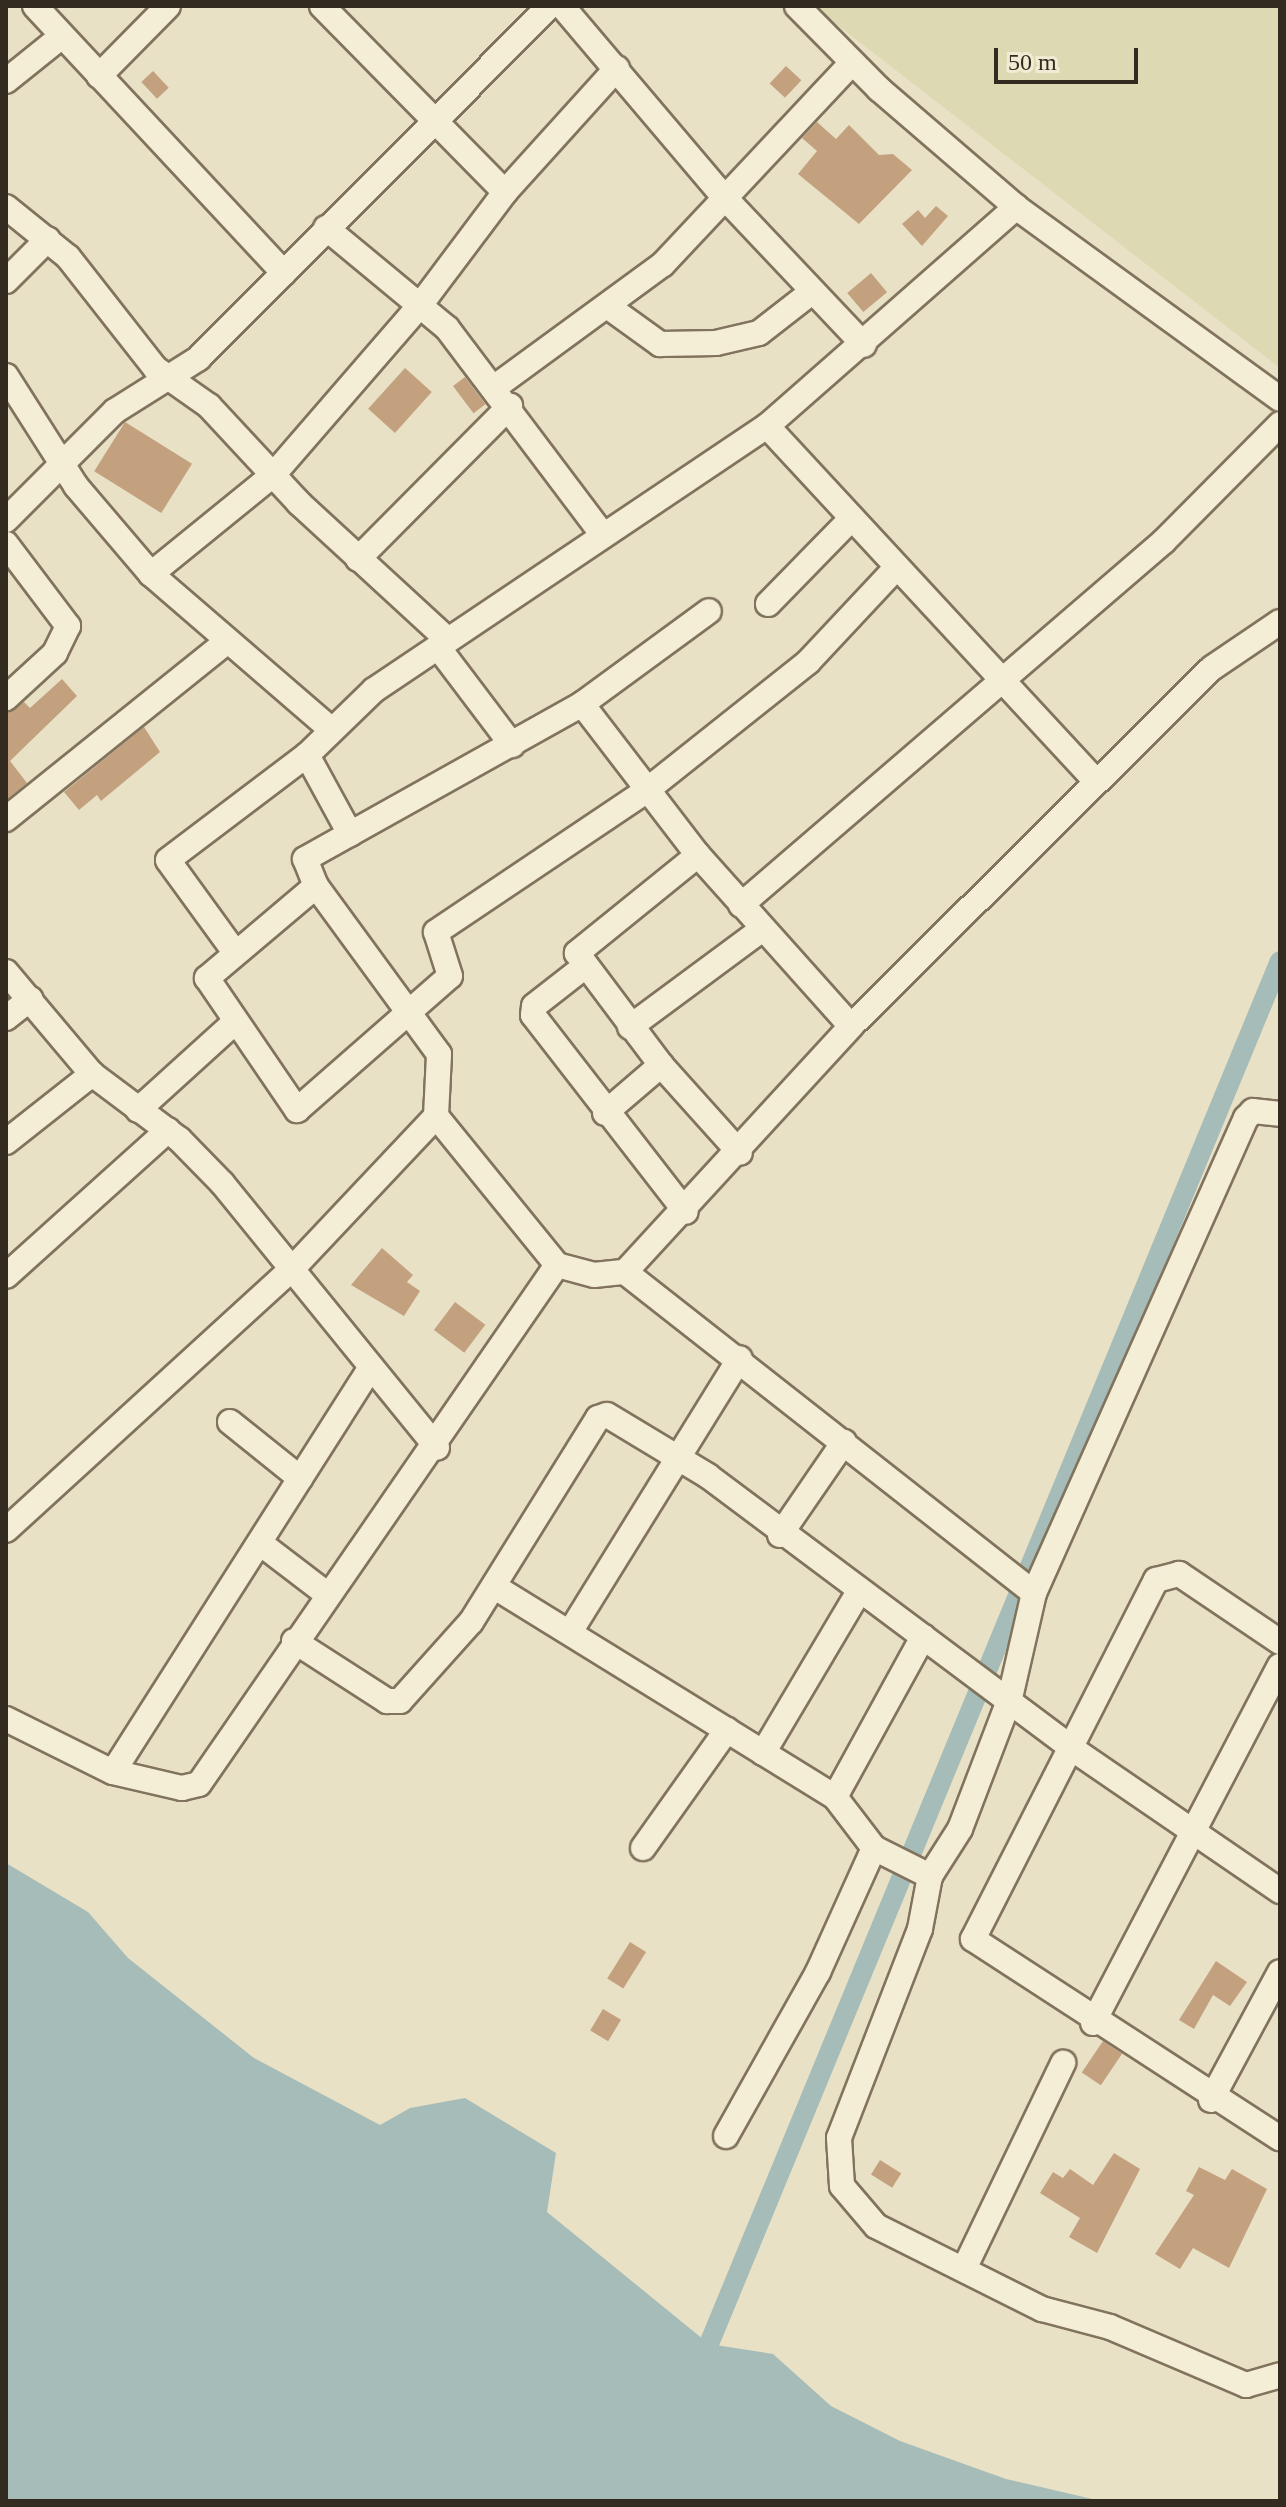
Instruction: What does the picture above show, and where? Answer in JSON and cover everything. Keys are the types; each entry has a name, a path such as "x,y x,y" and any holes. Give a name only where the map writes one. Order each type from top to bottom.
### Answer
{"street":[{"path":"99,76 168,6"},
{"path":"7,516 60,462 131,399 169,379 284,273 433,119 550,6"},
{"path":"562,6 725,198 864,345"},
{"path":"797,6 851,64 1016,207 1280,399"},
{"path":"336,10 433,119 505,192"},
{"path":"6,81 54,18 99,76 284,273"},
{"path":"358,559 503,396 610,308 725,198 851,64"},
{"path":"151,574 274,474 418,308 505,192 617,68"},
{"path":"6,207 48,239 169,379 209,406 443,643 512,745"},
{"path":"234,951 168,860 307,755 328,727 443,643 767,426 864,345 1016,207"},
{"path":"326,228 418,308 447,328 503,396 603,535"},
{"path":"6,281 48,239"},
{"path":"610,308 660,344 716,343 759,333 813,291"},
{"path":"6,376 60,462 151,574 328,727"},
{"path":"741,905 998,677 1164,541 1280,424"},
{"path":"767,426 1097,782"},
{"path":"768,604 852,518"},
{"path":"6,544 68,626 55,653 6,698"},
{"path":"316,886 234,951 207,978 234,1023 297,1110 412,1012 452,972 435,945 436,932 646,791 808,662 897,567"},
{"path":"6,1530 293,1268 436,1116 441,1058 412,1012 316,886 305,859 582,704 709,611"},
{"path":"436,1116 557,1265 594,1275 625,1272 686,1212 851,1026 1212,668 1280,622"},
{"path":"6,819 227,641"},
{"path":"582,704 698,855 761,930 851,1026"},
{"path":"307,755 350,834"},
{"path":"698,855 579,949 584,967 630,1027 740,1153"},
{"path":"630,1027 761,930"},
{"path":"584,967 532,1010 605,1113 686,1212"},
{"path":"6,972 92,1074 168,1130 293,1268 368,1371 437,1448"},
{"path":"6,1018 30,999"},
{"path":"138,1110 234,1023"},
{"path":"605,1113 661,1065"},
{"path":"6,1142 92,1074"},
{"path":"1280,1114 1270,1109 1246,1118 1034,1593 1010,1698 960,1829 930,1876 920,1929 839,2138 838,2169 842,2186 876,2226 1042,2309 1110,2327 1246,2385 1280,2375"},
{"path":"6,1276 168,1130"},
{"path":"6,1719 113,1772 182,1788 199,1784 294,1641 437,1448 557,1265"},
{"path":"625,1272 740,1358 1034,1593"},
{"path":"570,1632 675,1455 740,1358"},
{"path":"113,1772 368,1371"},
{"path":"294,1641 387,1701 400,1701 495,1587 601,1415 675,1455 858,1593 1010,1698 1071,1748 1280,1891"},
{"path":"230,1422 300,1478"},
{"path":"780,1535 844,1442"},
{"path":"260,1543 328,1595"},
{"path":"1280,1642 1179,1574 1163,1575 973,1939 1211,2100 1280,2138"},
{"path":"495,1587 835,1797 874,1848 930,1876"},
{"path":"763,1753 858,1593"},
{"path":"835,1797 923,1637"},
{"path":"1093,2023 1280,1666"},
{"path":"643,1848 727,1730"},
{"path":"726,2136 818,1972 874,1848"},
{"path":"1211,2100 1280,1972"},
{"path":"964,2269 1063,2063"}],"shaded area":[{"path":"813,6 1280,6 1280,368"}],"water":[{"path":"6,1863 88,1912 128,1958 254,2058 380,2125 410,2108 465,2098 556,2153 547,2212 709,2344 773,2354 831,2406 900,2441 1006,2479 1101,2501 6,2501"}],"building":[{"path":"786,66 801,80 785,98 770,84"},
{"path":"153,71 169,88 157,99 141,82"},
{"path":"817,122 836,139 849,125 879,155 893,154 912,170 859,224 798,174 817,151 802,138"},
{"path":"936,206 948,216 922,246 902,224 918,210 925,218"},
{"path":"871,273 887,292 863,312 847,293"},
{"path":"405,368 432,392 395,433 368,409"},
{"path":"465,377 485,404 473,413 453,386"},
{"path":"125,422 192,464 161,513 94,471"},
{"path":"62,679 77,696 10,761 27,783 6,800 6,713 24,702 30,708"},
{"path":"144,727 160,752 101,801 97,795 79,810 64,792"},
{"path":"382,1248 413,1275 407,1282 420,1291 404,1316 351,1285"},
{"path":"455,1302 485,1325 464,1353 434,1330"},
{"path":"630,1942 646,1952 623,1989 607,1978"},
{"path":"1216,1961 1247,1982 1230,2006 1213,1995 1194,2029 1179,2020"},
{"path":"603,2009 621,2020 608,2041 590,2030"},
{"path":"1103,2041 1122,2054 1101,2085 1082,2073"},
{"path":"1114,2153 1140,2169 1097,2253 1069,2237 1080,2218 1040,2193 1053,2172 1063,2178 1070,2169 1093,2185"},
{"path":"880,2160 901,2173 892,2188 871,2174"},
{"path":"1199,2167 1225,2180 1232,2169 1267,2189 1229,2268 1193,2248 1180,2269 1155,2254 1194,2195 1186,2191"}],"waterway":[{"path":"709,2344 1280,961"}]}
